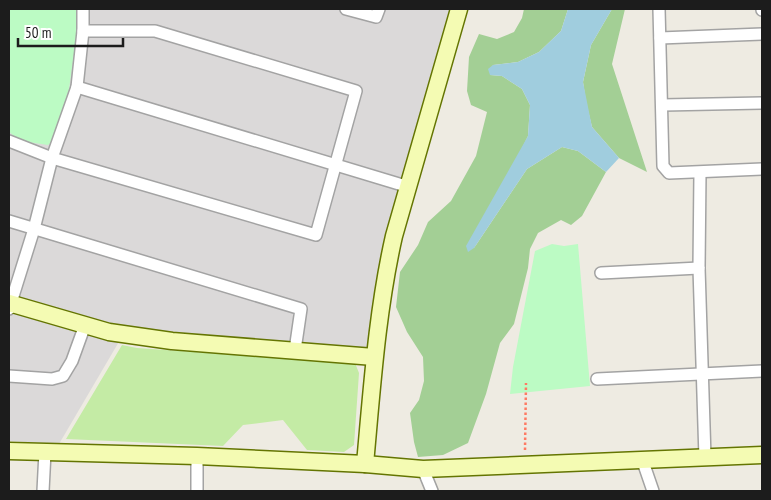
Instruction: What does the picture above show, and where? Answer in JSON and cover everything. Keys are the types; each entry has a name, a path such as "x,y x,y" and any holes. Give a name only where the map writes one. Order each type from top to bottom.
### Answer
{"street":[{"path":"83,9 83,31 77,87 52,158 34,229 9,305 108,332 172,341 374,357"},
{"path":"346,9 376,17 379,9"},
{"path":"365,464 374,357 386,269 459,9"},
{"path":"659,9 663,105 663,166 669,173 762,169"},
{"path":"9,141 52,158 316,235 356,91 155,31 83,31"},
{"path":"660,38 762,34"},
{"path":"77,87 334,166 409,187"},
{"path":"663,105 762,103"},
{"path":"700,173 699,268 705,458"},
{"path":"9,221 301,309 295,350"},
{"path":"601,273 699,268"},
{"path":"9,376 52,379 63,376 72,361 85,325"},
{"path":"597,379 762,371"},
{"path":"9,451 197,456 365,464 423,469 762,455"},
{"path":"44,491 45,452"},
{"path":"197,456 197,491"},
{"path":"642,460 653,491"},
{"path":"423,469 432,491"}],"path":[{"path":"524,464 526,383"}],"shaded area":[{"path":"9,9 454,9 368,352 127,328 59,444 9,441"}],"green space":[{"path":"9,9 77,9 77,32 69,89 52,142 48,145 21,141 9,132"},
{"path":"524,9 568,9 561,31 539,52 518,62 493,65 490,75 502,76 522,89 530,105 528,136 474,248 527,169 562,147 578,151 606,172 582,216 571,225 561,220 538,233 530,249 528,268 514,324 500,343 486,394 468,443 443,455 418,457 410,413 419,400 424,381 423,357 407,332 396,307 400,272 418,245 428,222 451,201 476,156 487,112 471,105 467,91 469,57 479,34 497,39 514,32 522,18"},
{"path":"612,9 625,9 612,64 647,172 619,158 592,127 586,102 583,82 591,45"},
{"path":"552,244 564,246 578,244 590,386 510,394 513,367 535,251"},
{"path":"122,345 137,348 355,363 359,373 354,445 344,452 307,450 283,420 243,425 223,446 66,439"}],"water":[{"path":"568,9 612,9 591,45 583,82 592,127 619,158 606,172 578,151 562,147 527,169 474,248 468,252 466,246 528,136 530,105 522,89 502,76 490,75 488,69 493,65 518,62 539,52 561,31"}]}
